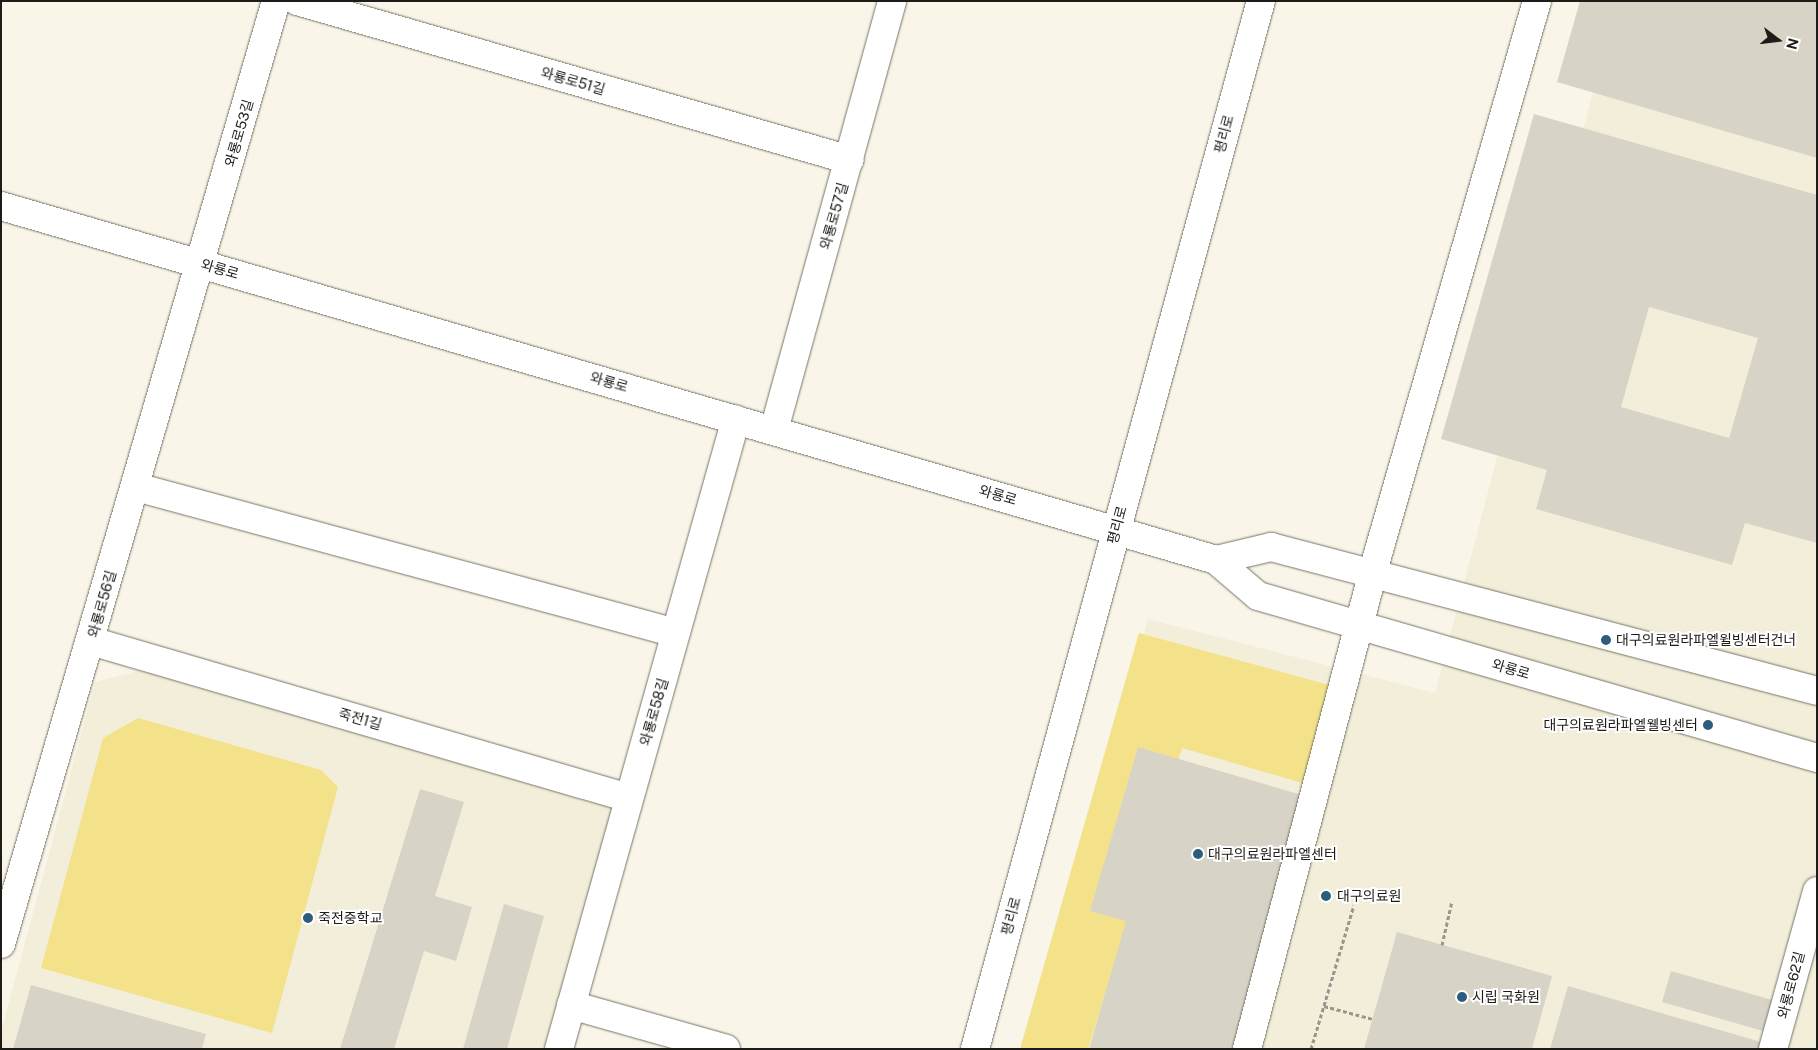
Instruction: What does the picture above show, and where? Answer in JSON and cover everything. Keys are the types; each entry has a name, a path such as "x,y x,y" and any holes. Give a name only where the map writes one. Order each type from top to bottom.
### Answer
{"street":[{"name":"와룡로53길","path":"202,264 276,1"},
{"name":"와룡로51길","path":"297,1 850,160"},
{"name":"평리로","path":"975,1049 1261,1"},
{"path":"1247,1049 1372,571 1537,1"},
{"name":"와룡로57길","path":"774,430 850,160 885,3"},
{"name":"와룡로","path":"1,206 1216,560 1258,596 1817,758"},
{"name":"와룡로56길","path":"1,944 202,264"},
{"name":"와룡로58길","path":"559,1049 736,419"},
{"path":"136,487 676,633"},
{"name":"와룡로","path":"1216,560 1271,547 1372,571 1817,691"},
{"name":"죽전1길","path":"91,641 629,798"},
{"name":"와룡로62길","path":"1774,1049 1817,891"},
{"path":"571,1006 726,1049"}],"path":[{"path":"1442,945 1452,901"},
{"path":"1311,1049 1354,905"},
{"path":"1324,1006 1373,1019"}],"shaded area":[{"path":"1617,1 1817,1 1817,1049 1022,1049 1148,619 1435,693"},
{"path":"1139,633 1333,686 1306,784 1182,748 1088,1049 1020,1049"},
{"name":"죽전중학교","path":"149,668 615,804 549,1049 1,1049 1,1032 95,682"},
{"path":"138,718 321,770 338,787 272,1033 41,968 103,738"}],"building":[{"path":"1580,1 1817,1 1817,158 1557,82"},
{"path":"1534,114 1817,195 1817,543 1745,523 1732,565 1536,509 1547,470 1441,439","holes":["1649,307 1758,338 1729,438 1621,407"]},
{"name":"대구의료원라파엘센터","path":"1138,747 1305,796 1232,1049 1089,1049 1126,921 1090,911"},
{"path":"420,789 464,802 435,896 472,907 456,961 424,951 394,1049 340,1049"},
{"path":"504,904 544,916 507,1049 463,1049"},
{"name":"시립 국화원","path":"1397,932 1552,976 1532,1049 1364,1049"},
{"path":"1671,971 1772,1000 1763,1031 1662,1002"},
{"path":"31,985 206,1034 202,1049 13,1049"},
{"path":"1568,986 1768,1044 1766,1049 1550,1049"}],"place":[{"name":"대구의료원라파엘윌빙센터건너","path":"1606,640"},
{"name":"대구의료원라파엘웰빙센터","path":"1708,725"},
{"name":"대구의료원라파엘센터","path":"1198,854"},
{"name":"대구의료원","path":"1326,896"},
{"name":"죽전중학교","path":"308,918"},
{"name":"시립 국화원","path":"1462,997"}]}
